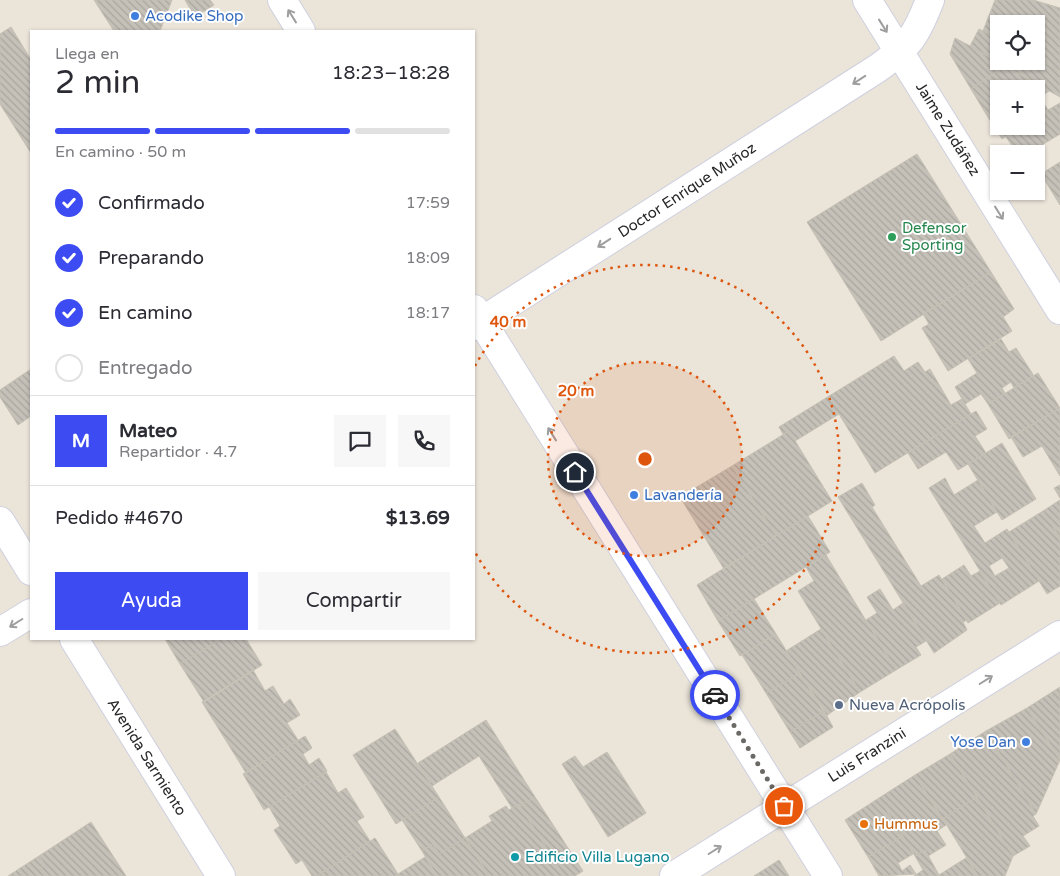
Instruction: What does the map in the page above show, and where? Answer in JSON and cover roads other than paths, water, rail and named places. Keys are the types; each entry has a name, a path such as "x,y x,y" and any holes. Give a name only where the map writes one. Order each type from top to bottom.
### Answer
{"street":[{"path":"282,0 301,30"},
{"name":"Jaime Zudáñez","path":"867,0 1060,310"},
{"name":"Doctor Enrique Muñoz","path":"476,319 900,52 918,31 930,0"},
{"path":"476,319 828,876"},
{"path":"0,521 30,569"},
{"path":"0,632 30,614"},
{"name":"Luis Franzini","path":"674,876 1060,635"},
{"name":"Avenida Sarmiento","path":"75,640 221,876"}],"place":[{"name":"Acodike Shop","path":"135,16"},
{"name":"Defensor Sporting","path":"892,237"},
{"name":"Lavandería","path":"634,495"},
{"name":"Nueva Acrópolis","path":"839,705"},
{"name":"Yose Dan","path":"1026,742"},
{"name":"Hummus","path":"864,824"},
{"name":"Edificio Villa Lugano","path":"515,857"}]}
